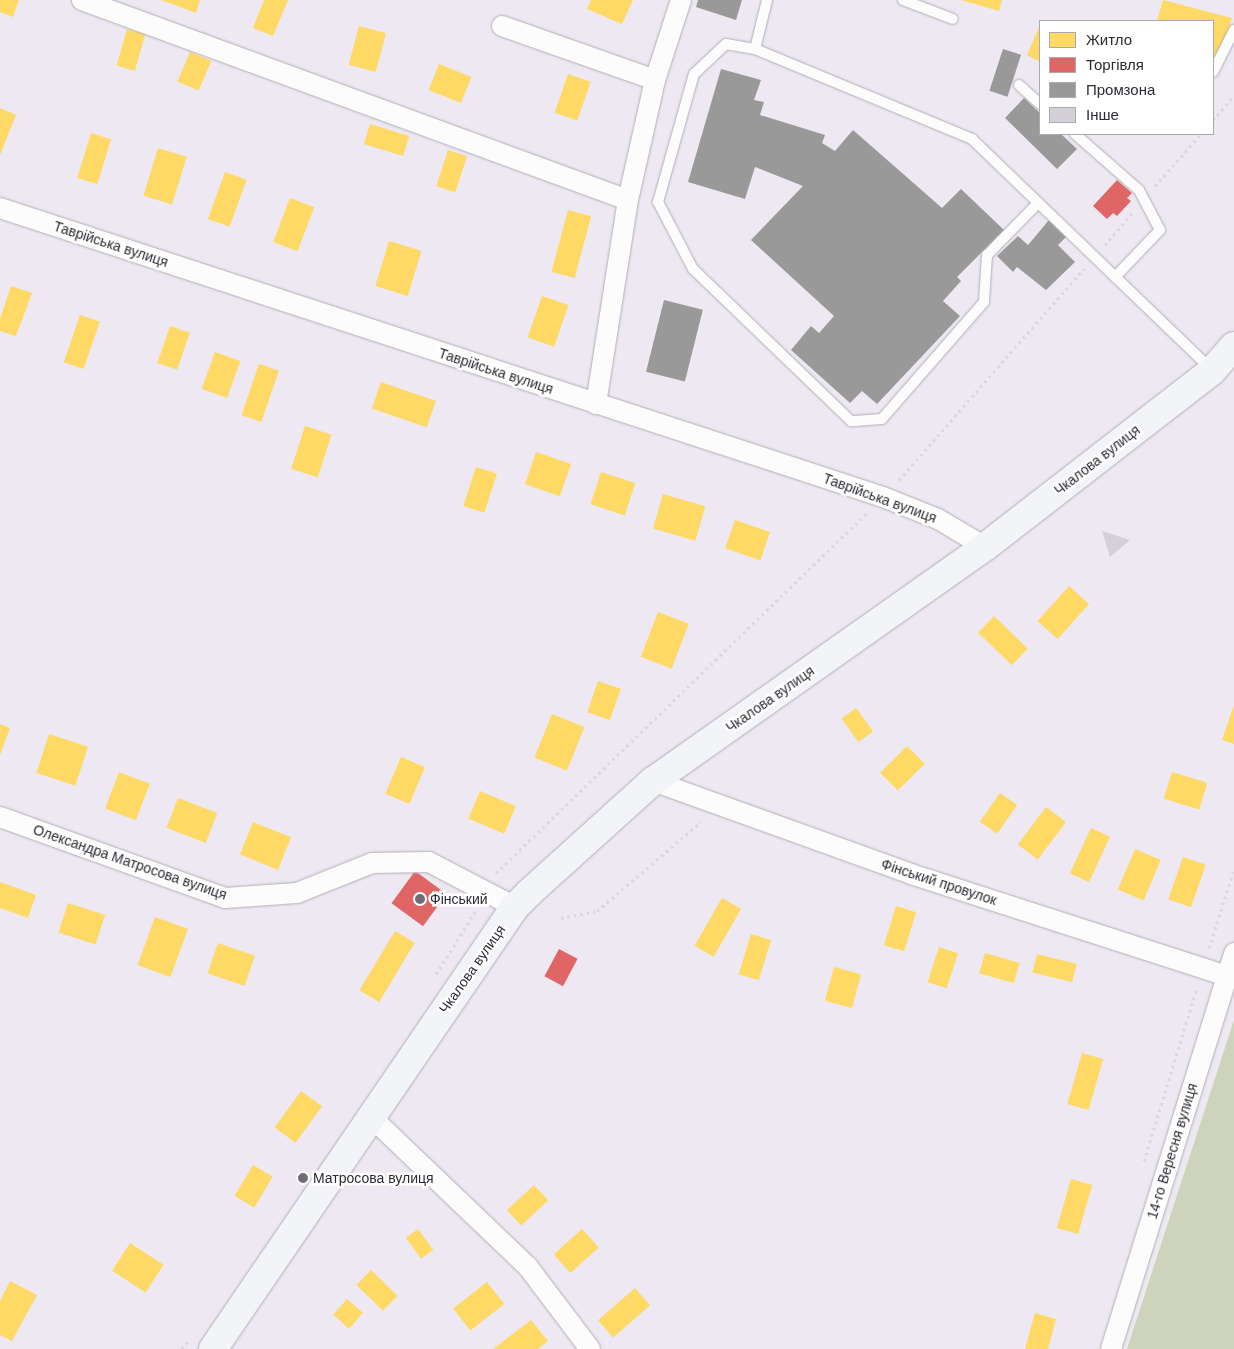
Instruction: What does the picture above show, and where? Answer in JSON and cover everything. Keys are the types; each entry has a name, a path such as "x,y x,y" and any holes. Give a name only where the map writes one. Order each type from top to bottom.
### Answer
{"main road":[{"name":"Чкалова вулиця","path":"213,1349 515,907 653,781 985,547 1212,371 1234,346"}],"street":[{"path":"82,0 628,200"},
{"path":"596,404 628,200 654,80 681,0"},
{"path":"502,26 654,80"},
{"name":"Таврійська вулиця","path":"0,208 883,497 938,519 985,547"},
{"name":"Фінський провулок","path":"653,781 911,874 1226,976"},
{"name":"Олександра Матросова вулиця","path":"0,817 225,898 297,893 372,863 429,862 486,894 515,907"},
{"name":"14-го Вересня вулиця","path":"1111,1349 1234,953"},
{"path":"371,1117 528,1267 590,1349"}],"lane":[{"path":"755,49 767,0"},
{"path":"903,0 953,19"},
{"path":"1214,70 1234,30"},
{"path":"1038,203 987,256 984,302 882,419 851,421 693,269 658,202 694,74 726,44 755,49 972,139 1212,371"},
{"path":"1019,86 1039,103"},
{"path":"1075,135 1139,190 1160,230 1115,277"}],"path":[{"path":"1214,119 1234,96"},
{"path":"434,977 486,894 496,873 883,497 1200,135"},
{"path":"561,918 597,911 700,822 709,825"},
{"path":"487,870 496,873"},
{"path":"1141,1171 1234,870"}],"green space":[{"path":"1234,1020 1234,1349 1127,1349"}],"building: Житло":[{"path":"0,0 19,0 13,17 0,12"},
{"path":"161,0 200,0 196,13"},
{"path":"264,0 288,0 273,36 253,28"},
{"path":"591,0 633,0 622,24 587,9"},
{"path":"961,0 1002,0 999,11"},
{"path":"1163,0 1232,18 1221,58 1214,56 1214,20 1157,20"},
{"path":"359,26 386,33 376,72 349,65"},
{"path":"1039,27 1039,61 1027,55"},
{"path":"127,29 145,34 135,71 117,66"},
{"path":"190,52 211,61 199,90 177,81"},
{"path":"439,64 471,77 461,103 429,90"},
{"path":"568,74 591,82 577,121 555,113"},
{"path":"0,108 16,115 0,155"},
{"path":"370,124 409,136 403,156 364,144"},
{"path":"91,133 111,139 97,184 77,178"},
{"path":"158,148 187,157 172,205 143,196"},
{"path":"448,150 467,156 455,192 436,186"},
{"path":"225,172 247,180 230,227 208,219"},
{"path":"290,198 314,207 297,251 273,242"},
{"path":"568,210 591,216 575,278 551,272"},
{"path":"389,241 422,251 408,296 375,286"},
{"path":"11,286 32,293 16,336 0,331 0,319"},
{"path":"542,296 568,305 554,347 528,338"},
{"path":"80,315 100,322 84,369 64,362"},
{"path":"170,326 190,333 177,370 157,363"},
{"path":"215,352 240,361 227,398 202,389"},
{"path":"259,364 279,371 261,422 241,415"},
{"path":"381,382 436,401 427,427 372,408"},
{"path":"305,426 332,435 318,477 291,469"},
{"path":"536,452 571,464 560,496 525,484"},
{"path":"476,467 497,474 484,513 463,506"},
{"path":"601,472 635,483 625,515 590,504"},
{"path":"663,494 705,506 695,541 653,529"},
{"path":"735,520 770,532 760,560 725,548"},
{"path":"1069,586 1089,604 1058,639 1038,621"},
{"path":"658,612 689,624 672,669 641,657"},
{"path":"994,616 1028,649 1012,665 978,633"},
{"path":"598,681 621,689 610,720 587,712"},
{"path":"1234,705 1234,744 1222,740"},
{"path":"856,708 873,731 858,742 841,719"},
{"path":"552,714 584,727 567,771 534,758"},
{"path":"0,724 10,728 0,755"},
{"path":"49,734 88,747 75,786 36,773"},
{"path":"907,746 925,764 898,791 880,773"},
{"path":"401,757 425,767 409,804 385,794"},
{"path":"119,772 150,784 136,820 105,808"},
{"path":"1172,772 1207,783 1199,810 1164,799"},
{"path":"480,791 516,806 504,834 468,819"},
{"path":"1000,793 1017,805 997,834 980,822"},
{"path":"178,798 217,813 206,843 167,828"},
{"path":"1046,807 1066,822 1038,860 1018,845"},
{"path":"253,822 291,837 278,870 240,854"},
{"path":"1091,828 1110,837 1089,882 1070,873"},
{"path":"1135,849 1161,860 1144,900 1118,890"},
{"path":"1183,857 1206,865 1191,907 1168,900"},
{"path":"0,882 36,895 28,918 0,908"},
{"path":"722,898 741,909 714,957 694,946"},
{"path":"68,903 105,915 96,945 58,932"},
{"path":"896,906 916,912 904,951 884,945"},
{"path":"155,917 188,929 170,977 138,965"},
{"path":"395,931 415,943 379,1002 359,990"},
{"path":"751,934 771,940 759,980 739,974"},
{"path":"218,943 255,956 244,986 208,973"},
{"path":"939,947 958,953 947,988 928,982"},
{"path":"985,953 1020,963 1014,983 979,973"},
{"path":"1037,954 1077,964 1072,982 1032,972"},
{"path":"834,967 861,974 852,1008 825,1001"},
{"path":"1082,1053 1103,1059 1089,1110 1067,1104"},
{"path":"301,1091 322,1106 296,1143 275,1127"},
{"path":"253,1165 273,1177 254,1208 234,1196"},
{"path":"1071,1179 1092,1185 1078,1234 1057,1228"},
{"path":"534,1185 548,1200 521,1226 507,1210"},
{"path":"418,1229 433,1250 421,1259 406,1238"},
{"path":"582,1229 599,1248 570,1273 554,1254"},
{"path":"130,1243 164,1265 146,1292 112,1271"},
{"path":"371,1270 398,1296 383,1311 356,1285"},
{"path":"10,1281 37,1295 12,1341 0,1335 0,1301"},
{"path":"487,1282 504,1304 470,1331 453,1308"},
{"path":"635,1288 650,1305 613,1338 598,1320"},
{"path":"347,1299 363,1313 349,1329 333,1315"},
{"path":"1035,1313 1056,1319 1048,1349 1025,1349"},
{"path":"531,1320 548,1341 538,1349 493,1349"}],"building: Торгівля":[{"path":"1117,180 1132,193 1127,198 1131,201 1117,216 1113,213 1107,219 1093,206"},
{"name":"Фінський","path":"415,871 447,894 423,926 391,903"},
{"path":"559,949 578,959 563,986 544,976"}],"building: Промзона":[{"path":"698,0 742,0 736,20 696,7"},
{"path":"1003,49 1021,55 1007,97 989,91"},
{"path":"721,69 761,80 754,100 764,102 760,115 825,135 822,143 835,151 853,130 942,208 961,189 1004,230 957,277 961,281 943,301 960,316 877,404 862,391 850,403 791,350 811,326 819,333 834,316 751,240 803,186 755,167 745,199 688,182"},
{"path":"1024,98 1039,112 1039,135 1062,135 1077,149 1057,169 1005,118"},
{"path":"1049,220 1066,237 1058,245 1075,262 1046,290 1017,267 1013,272 997,256 1018,236 1028,245"},
{"path":"664,300 703,310 685,381 646,372"}],"building: Інше":[{"path":"1102,531 1130,540 1110,557"}],"place":[{"name":"Фінський","path":"420,899"},
{"name":"Матросова вулиця","path":"303,1178"}]}
